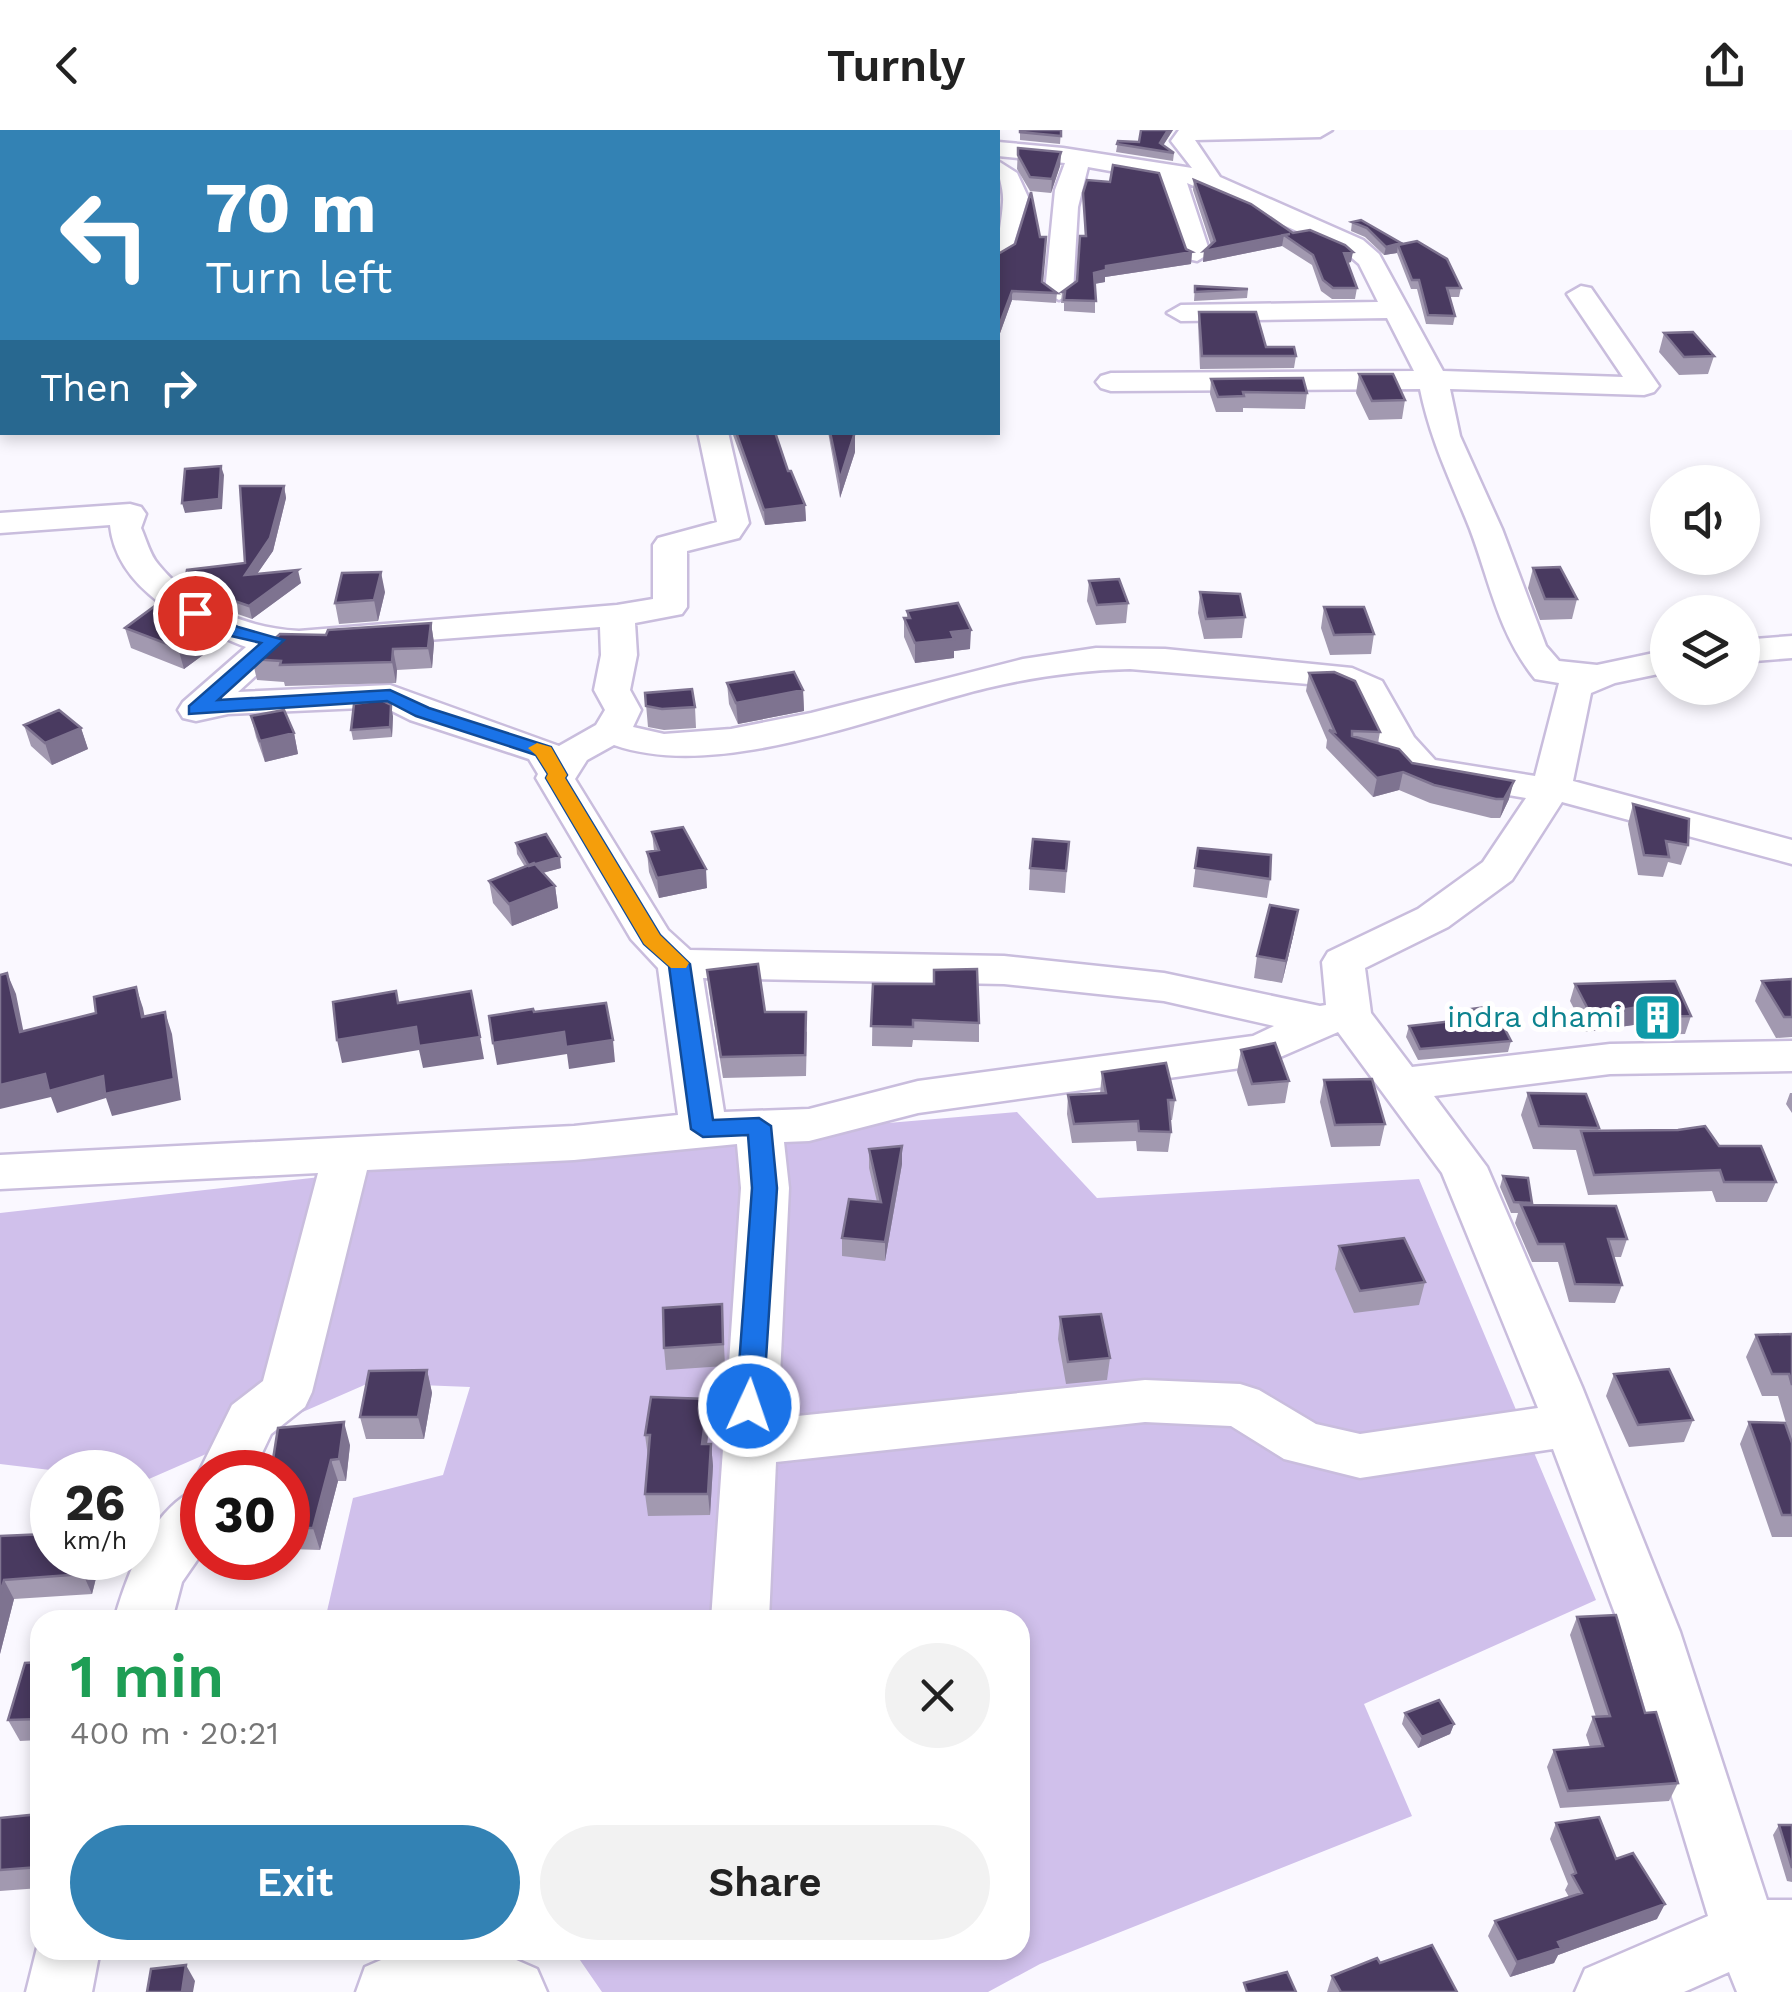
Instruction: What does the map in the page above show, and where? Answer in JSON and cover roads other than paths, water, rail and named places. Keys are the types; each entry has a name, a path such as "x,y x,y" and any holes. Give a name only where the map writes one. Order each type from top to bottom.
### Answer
{"street":[{"path":"1209,179 1202,163 1183,141 1190,131 1320,130"},
{"path":"1000,149 1209,179 1256,205 1354,246 1370,260 1433,380 1445,436 1498,560 1529,648 1548,672 1592,675 1650,667"},
{"path":"1059,292 1065,266 1069,177 1079,158"},
{"path":"1000,170 1013,180 1018,196 1000,246"},
{"path":"1172,176 1198,253"},
{"path":"1111,382 1433,380 1644,386 1581,294"},
{"path":"1181,313 1396,310"},
{"path":"0,523 130,514 124,528 142,568 168,591 195,613 233,632 275,640 300,642 618,615 670,607 670,545 727,531 733,523 714,435"},
{"path":"618,615 619,654 612,690 624,710 611,732 574,752 555,778 652,940 679,964 703,1129"},
{"path":"275,640 196,710 228,704 390,696 423,712 544,751 558,775"},
{"path":"1760,650 1792,647"},
{"path":"611,732 654,745 752,737 947,685 1069,662 1166,662 1339,676 1360,682 1375,697 1398,742 1423,770 1551,789 1792,852"},
{"path":"1334,1018 1343,962 1432,918 1498,870 1551,789 1574,688 1592,675"},
{"path":"679,964 1004,970 1164,987 1334,1018 1403,1084 1462,1168 1572,1425 1769,1932 1770,1992"},
{"path":"0,1172 574,1143 703,1129 809,1125 918,1096 1262,1050 1334,1018"},
{"path":"1403,1084 1610,1059 1792,1056"},
{"path":"740,1610 764,1188 759,1126"},
{"path":"237,1450 251,1420 286,1392 347,1154"},
{"path":"748,1443 1145,1401 1240,1405 1303,1443 1360,1456 1572,1425"},
{"path":"146,1610 156,1573 180,1540"},
{"path":"1608,1992 1769,1932"},
{"path":"59,1992 65,1960"},
{"path":"388,1990 514,1992"}],"place":[{"name":"indra dhami","path":"1657,1017"}]}
